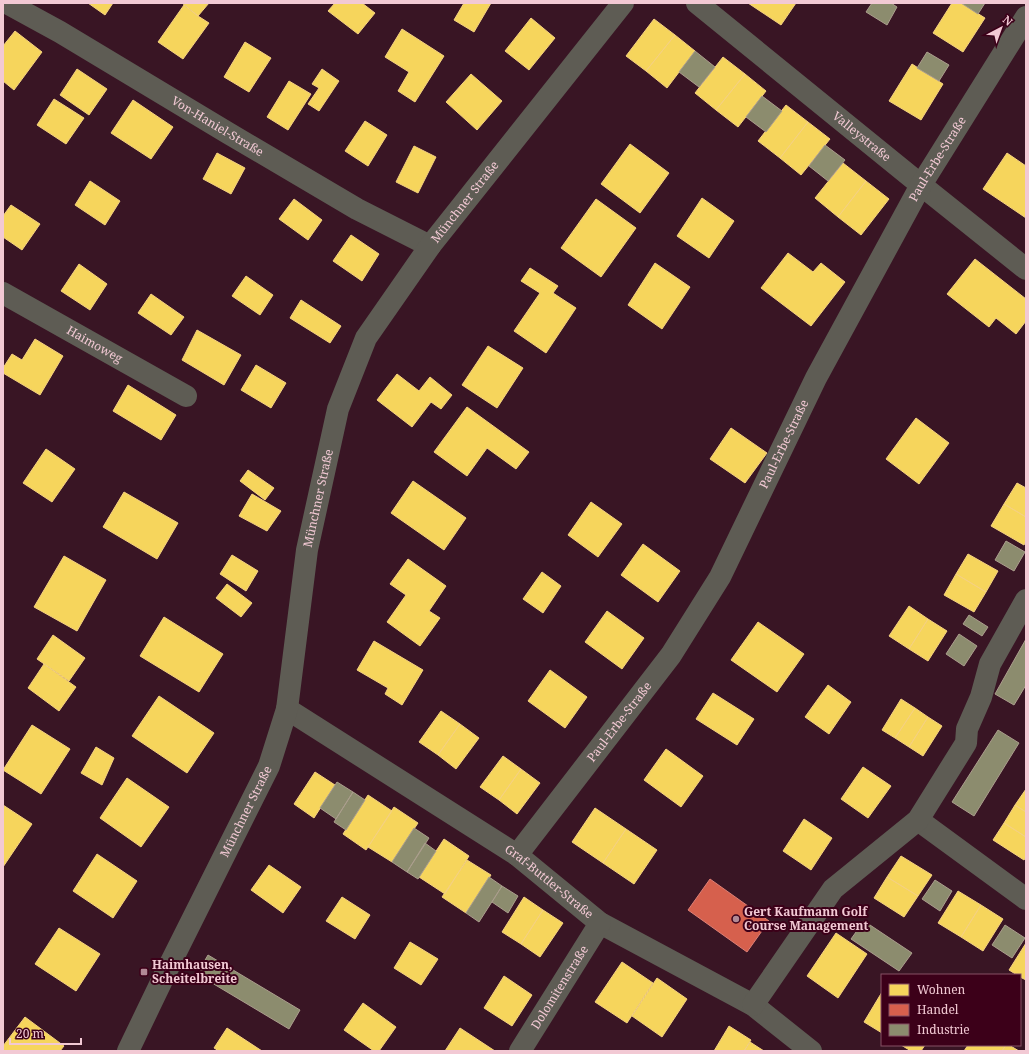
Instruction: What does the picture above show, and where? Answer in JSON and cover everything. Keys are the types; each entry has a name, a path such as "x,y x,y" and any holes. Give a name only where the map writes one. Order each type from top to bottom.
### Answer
{"street":[{"name":"Von-Haniel-Straße","path":"7,3 67,36 357,209 430,246"},
{"name":"Münchner Straße","path":"128,1051 172,959 269,766 287,709 307,550 338,409 366,338 430,246 623,3"},
{"name":"Valleystraße","path":"697,3 920,185 1026,269"},
{"name":"Paul-Erbe-Straße","path":"517,855 671,655 720,577 816,378 920,185 1026,17"},
{"name":"Haimoweg","path":"3,293 186,396"},
{"path":"753,1005 833,889 918,820 966,743 967,729 981,697 990,664 1026,600"},
{"name":"Graf-Buttler-Straße","path":"287,709 517,855 600,923 753,1005 811,1051"},
{"path":"918,820 1026,899"},
{"name":"Dolomitenstraße","path":"520,1051 600,923"}],"building: Wohnen":[{"path":"88,3 113,3 105,15"},
{"path":"182,3 209,3 198,16"},
{"path":"335,3 362,3 375,13 358,34 328,11"},
{"path":"464,3 491,3 474,32 454,20"},
{"path":"748,3 796,3 781,25"},
{"path":"952,3 961,3 985,18 963,52 933,33"},
{"path":"184,5 209,23 183,59 158,42"},
{"path":"531,18 555,38 529,70 505,51"},
{"path":"654,19 675,35 646,71 626,56"},
{"path":"402,29 444,56 415,102 398,91 409,72 385,57"},
{"path":"15,31 42,52 14,90 3,81 3,46"},
{"path":"675,35 695,51 667,88 646,71"},
{"path":"245,42 271,58 249,92 224,77"},
{"path":"723,57 745,74 716,110 695,93"},
{"path":"912,64 943,84 921,120 889,101"},
{"path":"77,69 107,89 89,115 60,95"},
{"path":"322,69 339,81 319,111 308,104 319,88 312,84"},
{"path":"471,74 502,101 477,130 446,102"},
{"path":"745,74 766,91 738,127 716,110"},
{"path":"289,81 311,94 288,130 267,117"},
{"path":"54,99 84,118 66,144 37,125"},
{"path":"133,100 173,127 151,159 111,133"},
{"path":"786,105 808,122 780,158 758,141"},
{"path":"365,121 387,135 368,166 345,151"},
{"path":"808,122 830,139 801,175 780,158"},
{"path":"630,144 669,173 640,213 601,184"},
{"path":"414,146 436,157 418,193 396,182"},
{"path":"217,153 245,168 231,194 203,179"},
{"path":"1007,153 1026,166 1026,218 983,189"},
{"path":"843,163 866,181 838,217 815,198"},
{"path":"90,181 120,201 105,225 75,205"},
{"path":"866,181 889,199 861,235 838,217"},
{"path":"702,198 734,221 709,258 677,236"},
{"path":"294,199 322,220 308,240 279,219"},
{"path":"596,199 636,228 601,277 561,248"},
{"path":"11,205 40,224 22,250 3,237 3,216"},
{"path":"351,235 379,254 362,281 333,261"},
{"path":"788,253 813,272 821,263 845,282 811,326 761,288"},
{"path":"975,259 1026,299 1026,321 1016,334 996,318 989,327 947,294"},
{"path":"655,263 690,287 662,329 628,305"},
{"path":"79,264 107,284 90,310 61,291"},
{"path":"530,268 558,286 553,293 576,308 546,353 514,331 540,293 521,281"},
{"path":"246,276 273,295 260,315 232,296"},
{"path":"151,294 184,317 171,335 138,313"},
{"path":"301,300 341,326 330,343 290,318"},
{"path":"197,330 241,355 224,385 182,360"},
{"path":"35,339 63,356 40,395 3,373 3,368 12,354 22,360"},
{"path":"488,346 523,368 497,408 462,385"},
{"path":"256,365 286,383 271,408 241,390"},
{"path":"397,374 419,391 430,377 452,395 441,409 431,402 412,427 377,400"},
{"path":"128,385 176,415 161,440 113,411"},
{"path":"467,407 529,452 516,469 487,448 467,476 434,452"},
{"path":"916,418 949,443 919,484 886,459"},
{"path":"731,428 767,453 745,483 710,459"},
{"path":"46,449 75,469 52,502 23,483"},
{"path":"248,470 274,488 265,500 240,481"},
{"path":"413,481 466,518 444,550 391,513"},
{"path":"1017,483 1026,488 1026,517 1004,504"},
{"path":"124,492 178,523 157,559 103,527"},
{"path":"252,494 281,511 267,531 239,516"},
{"path":"591,502 622,524 598,557 568,535"},
{"path":"1004,504 1026,517 1026,541 1024,545 991,526"},
{"path":"643,544 680,571 658,602 621,575"},
{"path":"968,554 998,571 986,592 956,574"},
{"path":"232,555 258,571 246,591 220,574"},
{"path":"64,556 106,580 77,631 34,607"},
{"path":"408,559 446,586 429,611 440,618 420,646 387,622 406,595 390,584"},
{"path":"542,572 561,586 543,613 523,599"},
{"path":"956,574 986,592 974,612 944,595"},
{"path":"227,584 252,603 241,617 216,598"},
{"path":"909,606 928,619 909,649 889,636"},
{"path":"607,611 644,638 622,669 585,642"},
{"path":"164,617 223,654 199,692 140,656"},
{"path":"928,619 947,631 928,661 909,649"},
{"path":"758,622 804,654 777,692 731,660"},
{"path":"53,635 85,658 69,681 37,659"},
{"path":"374,641 423,670 402,705 385,694 388,688 357,670"},
{"path":"44,664 76,687 59,711 28,688"},
{"path":"550,670 587,697 565,728 528,701"},
{"path":"828,685 851,702 829,734 805,717"},
{"path":"713,693 754,719 737,745 696,719"},
{"path":"159,696 214,733 187,773 132,736"},
{"path":"901,699 915,708 895,738 882,730"},
{"path":"915,708 928,717 909,747 895,738"},
{"path":"441,711 460,724 438,755 419,742"},
{"path":"928,717 942,726 923,756 909,747"},
{"path":"460,724 479,738 456,769 438,755"},
{"path":"32,725 70,749 41,794 3,770"},
{"path":"96,747 114,758 102,785 81,773"},
{"path":"666,749 703,776 681,807 644,780"},
{"path":"503,756 521,769 499,800 480,787"},
{"path":"863,767 891,786 868,818 841,799"},
{"path":"521,769 540,783 517,814 499,800"},
{"path":"315,772 335,785 314,818 294,804"},
{"path":"127,778 169,807 141,847 100,818"},
{"path":"1026,789 1026,812 1015,805"},
{"path":"368,795 392,811 366,850 343,834"},
{"path":"3,805 32,824 3,867"},
{"path":"1015,805 1026,812 1026,837 1004,823"},
{"path":"394,807 418,823 392,862 368,847"},
{"path":"595,808 626,829 603,863 572,842"},
{"path":"804,819 832,838 811,870 783,851"},
{"path":"1004,823 1026,837 1026,857 1024,860 993,840"},
{"path":"626,829 657,850 634,884 603,863"},
{"path":"444,839 469,856 445,894 419,877"},
{"path":"97,854 137,881 113,918 73,891"},
{"path":"901,856 932,875 918,896 887,877"},
{"path":"467,860 491,875 466,913 442,897"},
{"path":"269,865 301,887 283,913 251,890"},
{"path":"887,877 918,896 904,917 874,898"},
{"path":"958,891 981,905 961,937 938,923"},
{"path":"342,897 370,915 355,939 326,921"},
{"path":"524,897 543,910 521,944 502,932"},
{"path":"981,905 1003,919 983,951 961,937"},
{"path":"543,910 563,923 540,957 521,944"},
{"path":"59,928 100,954 76,991 35,964"},
{"path":"836,933 867,954 838,998 807,976"},
{"path":"410,942 438,959 421,985 394,968"},
{"path":"1026,943 1026,980 1021,978 1021,974 1015,974 1009,970"},
{"path":"622,962 653,983 627,1023 595,1002"},
{"path":"504,976 532,995 512,1026 484,1008"},
{"path":"657,978 687,999 662,1037 632,1016"},
{"path":"881,994 881,1032 864,1022"},
{"path":"363,1003 396,1027 379,1051 374,1051 344,1030"},
{"path":"25,1017 64,1046 60,1051 3,1051 3,1046"},
{"path":"729,1026 751,1040 744,1051 714,1051"},
{"path":"227,1028 262,1051 219,1051 214,1048"},
{"path":"460,1028 495,1051 445,1051"},
{"path":"750,1042 764,1051 744,1051"},
{"path":"903,1046 924,1046 921,1051 911,1051"},
{"path":"967,1046 1005,1046 1002,1051 964,1051"},
{"path":"1005,1046 1011,1046 1019,1051 1002,1051"}],"building: Handel":[{"path":"710,879 769,921 747,952 688,910"}],"building: Industrie":[{"path":"872,3 891,3 897,7 887,25 866,12"},
{"path":"961,3 985,3 978,14"},
{"path":"695,51 715,67 699,87 679,72"},
{"path":"927,52 949,65 939,81 917,68"},
{"path":"762,96 782,111 766,132 746,117"},
{"path":"825,145 845,160 828,181 809,166"},
{"path":"1006,541 1025,552 1014,571 995,560"},
{"path":"969,615 988,627 982,636 963,624"},
{"path":"959,634 977,646 964,666 946,654"},
{"path":"1026,639 1026,685 1014,705 995,694"},
{"path":"998,730 1019,743 974,816 952,802"},
{"path":"337,782 353,792 336,819 320,808"},
{"path":"353,792 365,800 346,830 334,822"},
{"path":"414,828 429,838 407,872 392,862"},
{"path":"425,843 436,851 418,879 407,872"},
{"path":"489,877 502,886 479,922 466,913"},
{"path":"935,880 952,891 940,911 922,899"},
{"path":"502,886 518,896 508,913 492,902"},
{"path":"864,921 912,953 899,971 851,939"},
{"path":"1005,925 1025,938 1012,958 992,945"},
{"path":"208,955 300,1010 289,1029 197,974"}],"place":[{"name":"Gert Kaufmann Golf Course Management","path":"736,919"},
{"name":"Haimhausen, Scheitelbreite","path":"144,972"}]}
